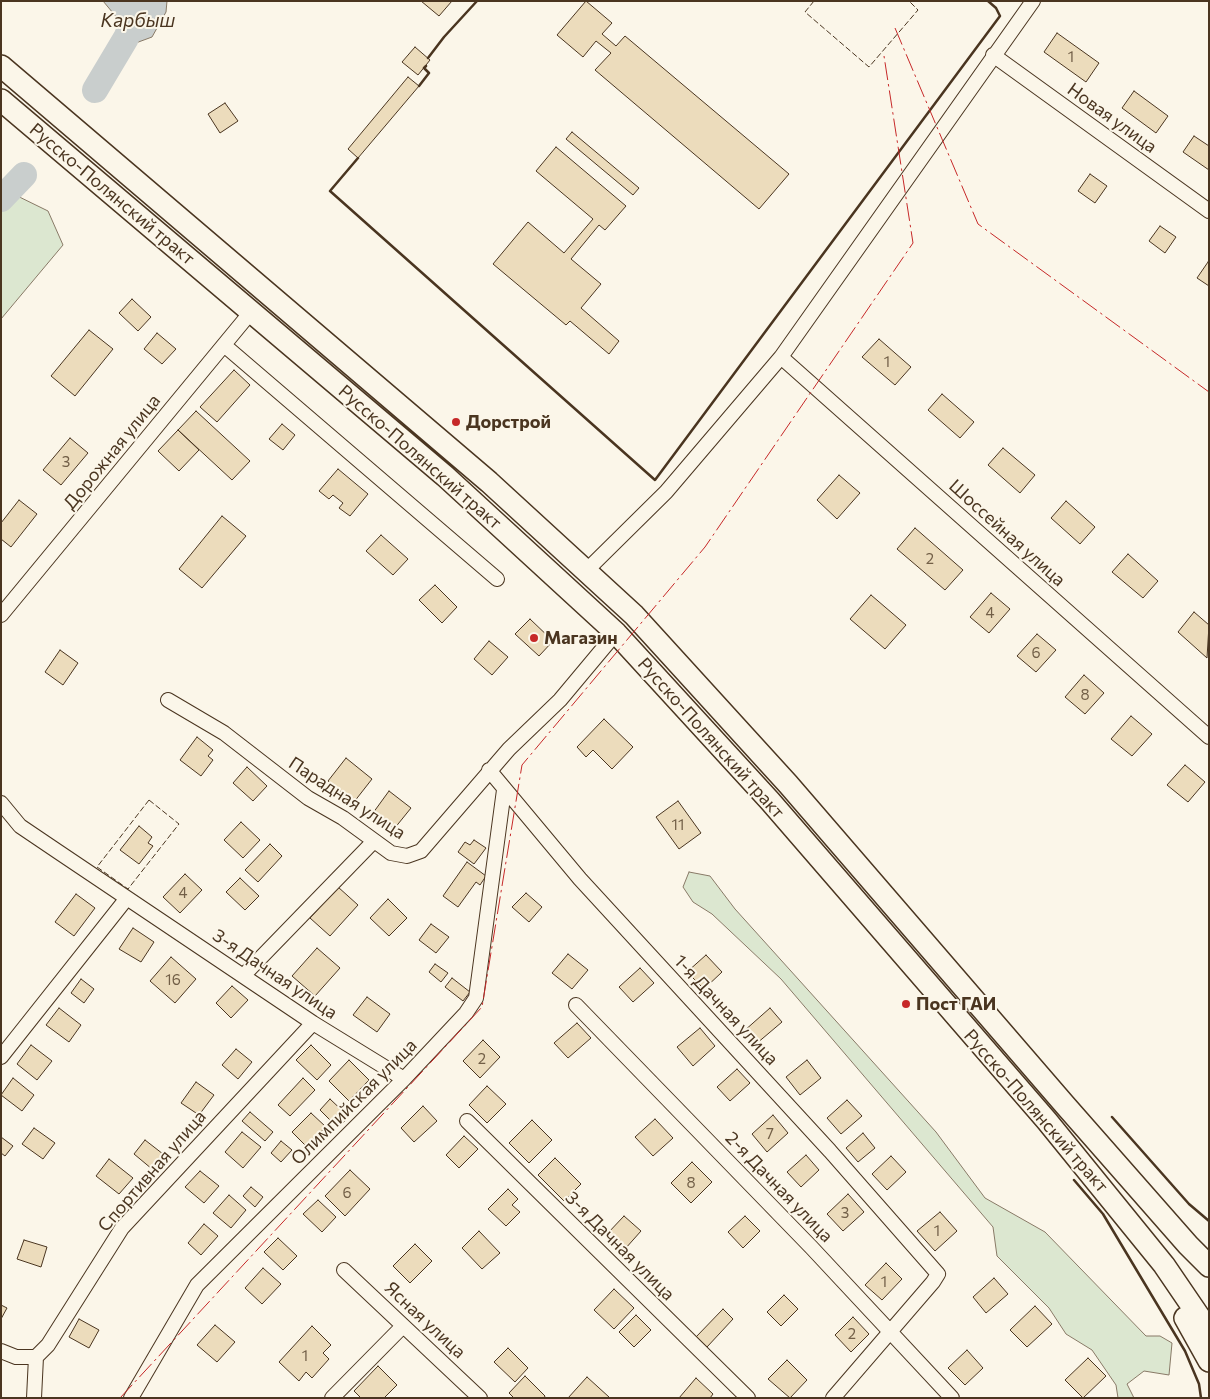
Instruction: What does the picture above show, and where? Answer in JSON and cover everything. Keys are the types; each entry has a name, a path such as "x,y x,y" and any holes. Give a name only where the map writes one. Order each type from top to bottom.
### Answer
{"main road":[{"name":"Русско-Полянский тракт","path":"1,66 482,475 634,615 788,784 1156,1209 1209,1266"},
{"name":"Русско-Полянский тракт","path":"1,100 445,476 616,634 770,801 1105,1191 1164,1265 1209,1331"},
{"path":"1105,1191 1183,1315 1209,1361"},
{"path":"1156,1209 1209,1250"}],"street":[{"path":"587,570 666,492 781,357 1032,1"},
{"name":"Новая улица","path":"993,55 1209,212"},
{"name":"Дорожная улица","path":"1,615 251,312"},
{"path":"224,345 497,580"},
{"name":"Шоссейная улица","path":"781,357 1209,737"},
{"name":"Парадная улица","path":"168,700 224,733 308,798 343,818 391,853 407,856 421,851 489,770 560,700 616,634"},
{"name":"1-я Дачная улица","path":"489,770 580,879 830,1151 938,1274 890,1333"},
{"name":"Олимпийская улица","path":"131,1398 197,1285 404,1079 466,1013 476,998 504,790"},
{"name":"3-я Дачная улица","path":"1,803 20,826 313,1023 404,1079"},
{"path":"244,976 374,841"},
{"path":"1,1057 127,898"},
{"name":"2-я Дачная улица","path":"576,1005 812,1248 952,1398"},
{"name":"Спортивная улица","path":"36,1357 48,1345 122,1228 313,1023"},
{"name":"3-я Дачная улица","path":"467,1121 748,1398"},
{"name":"Ясная улица","path":"344,1270 480,1398"},
{"path":"332,1398 403,1326"},
{"path":"833,1398 890,1333"},
{"path":"1,1351 16,1357 36,1357 34,1398"}],"green space":[{"path":"1,188 48,211 63,245 1,319"},
{"path":"689,872 710,876 735,909 936,1132 985,1198 1045,1232 1146,1336 1160,1336 1172,1343 1169,1375 1144,1371 1127,1384 1134,1398 1118,1398 1116,1385 1092,1350 1066,1334 1049,1308 997,1256 993,1227 781,979 712,914 693,902 683,887"}],"water":[{"name":"Карбыш","path":"103,1 167,1 166,12 152,37 114,51 118,19"}],"building":[{"path":"421,1 452,1 439,16"},
{"path":"586,1 612,23 602,34 616,46 625,36 789,174 759,209 595,70 611,53 596,41 583,57 557,35"},
{"path":"1057,33 1099,63 1086,82 1044,52"},
{"path":"415,47 430,60 418,75 402,62"},
{"path":"408,77 419,86 358,158 348,149"},
{"path":"1134,91 1168,116 1156,133 1122,108"},
{"path":"225,103 238,121 220,133 208,114"},
{"path":"572,132 639,188 633,195 566,139"},
{"path":"1194,136 1209,146 1209,170 1183,152"},
{"path":"556,147 626,206 605,230 599,225 571,259 601,284 581,308 619,341 609,354 570,321 566,325 493,264 528,222 564,253 593,219 536,171"},
{"path":"1090,174 1107,186 1095,203 1078,191"},
{"path":"1160,226 1176,237 1165,253 1149,241"},
{"path":"1209,263 1209,286 1197,278"},
{"path":"132,299 151,317 138,331 119,313"},
{"path":"89,330 113,349 75,396 51,376"},
{"path":"157,333 176,349 162,364 144,349"},
{"path":"879,339 911,367 895,385 862,357"},
{"path":"234,370 250,385 217,422 200,407"},
{"path":"942,394 974,422 960,438 928,410"},
{"path":"196,411 250,461 232,480 178,430"},
{"path":"282,424 295,435 283,450 269,439"},
{"path":"178,430 199,450 179,471 158,451"},
{"path":"70,438 88,453 61,485 43,470"},
{"path":"1003,448 1035,475 1020,493 988,465"},
{"path":"338,469 368,494 350,516 339,508 343,503 333,495 329,499 319,491"},
{"path":"839,475 860,493 837,519 817,500"},
{"path":"19,500 37,514 11,547 1,539 1,523"},
{"path":"1066,501 1095,527 1080,544 1051,518"},
{"path":"222,516 246,536 202,588 179,569"},
{"path":"915,528 963,570 945,590 897,549"},
{"path":"381,535 408,559 393,575 366,551"},
{"path":"1128,554 1158,581 1143,598 1112,572"},
{"path":"435,585 457,607 442,623 419,600"},
{"path":"991,593 1010,609 989,633 970,617"},
{"path":"871,595 906,625 885,649 850,619"},
{"path":"1194,612 1209,625 1207,658 1178,632"},
{"name":"Магазин","path":"530,619 553,641 539,656 515,634"},
{"path":"1037,634 1056,650 1036,672 1017,656"},
{"path":"489,641 508,657 492,675 474,659"},
{"path":"60,650 78,663 63,685 45,672"},
{"path":"1084,675 1104,693 1085,714 1065,697"},
{"path":"1131,716 1152,734 1132,756 1111,739"},
{"path":"604,719 633,747 612,769 593,750 586,757 577,747"},
{"path":"197,737 213,750 208,756 213,760 201,776 180,760"},
{"path":"346,758 372,779 354,802 328,781"},
{"path":"1185,765 1205,782 1188,802 1167,785"},
{"path":"247,767 267,786 253,801 233,783"},
{"path":"389,791 411,808 394,829 373,813"},
{"path":"678,801 701,833 679,849 656,817"},
{"path":"241,822 260,840 243,858 224,840"},
{"path":"139,826 152,837 148,843 153,846 139,864 120,850"},
{"path":"474,840 486,848 474,864 458,852 465,842 470,845"},
{"path":"270,844 282,856 258,882 245,870"},
{"path":"467,862 486,876 480,885 476,882 458,907 443,896"},
{"path":"185,874 202,890 180,913 163,897"},
{"path":"240,878 259,896 245,910 226,892"},
{"path":"338,887 358,905 330,936 310,918"},
{"path":"526,893 542,907 529,922 512,907"},
{"path":"76,894 95,908 74,936 55,922"},
{"path":"388,899 407,918 389,936 370,918"},
{"path":"431,924 449,937 436,953 419,940"},
{"path":"133,928 154,942 141,962 119,949"},
{"path":"317,948 340,968 315,996 292,976"},
{"path":"568,954 588,970 572,989 552,973"},
{"path":"706,955 722,972 704,989 687,972"},
{"path":"171,957 196,979 175,1003 150,981"},
{"path":"435,964 448,973 441,982 429,972"},
{"path":"640,968 654,983 633,1002 619,987"},
{"path":"452,978 470,992 463,1001 445,987"},
{"path":"81,979 94,989 84,1003 71,993"},
{"path":"232,986 248,1000 231,1018 216,1003"},
{"path":"367,997 390,1014 377,1032 353,1015"},
{"path":"59,1008 81,1025 69,1042 46,1025"},
{"path":"770,1008 782,1022 756,1044 744,1031"},
{"path":"577,1023 591,1038 568,1058 554,1043"},
{"path":"700,1028 715,1046 693,1066 677,1047"},
{"path":"483,1040 500,1057 480,1078 463,1061"},
{"path":"31,1045 52,1061 37,1080 17,1064"},
{"path":"311,1045 331,1065 317,1080 296,1060"},
{"path":"236,1049 252,1062 238,1079 222,1065"},
{"path":"349,1060 369,1080 349,1101 329,1081"},
{"path":"807,1060 821,1078 800,1095 786,1077"},
{"path":"737,1069 750,1083 730,1101 717,1087"},
{"path":"13,1078 34,1095 22,1111 1,1095"},
{"path":"303,1078 315,1090 290,1116 278,1105"},
{"path":"196,1082 214,1095 199,1115 181,1103"},
{"path":"487,1086 506,1104 487,1123 469,1105"},
{"path":"330,1099 349,1117 338,1128 320,1110"},
{"path":"847,1100 862,1116 841,1134 827,1118"},
{"path":"423,1106 437,1121 414,1142 401,1128"},
{"path":"250,1112 273,1132 265,1141 242,1121"},
{"path":"311,1113 326,1127 306,1146 292,1132"},
{"path":"773,1115 788,1133 767,1152 752,1134"},
{"path":"655,1119 673,1138 653,1156 635,1137"},
{"path":"532,1120 552,1140 529,1163 509,1143"},
{"path":"34,1128 55,1143 43,1159 22,1144"},
{"path":"242,1132 261,1147 243,1168 225,1152"},
{"path":"863,1133 875,1148 858,1162 846,1148"},
{"path":"464,1136 478,1149 459,1168 446,1155"},
{"path":"1,1137 13,1146 5,1156 1,1153"},
{"path":"145,1140 163,1154 152,1169 134,1154"},
{"path":"281,1141 292,1150 281,1162 271,1153"},
{"path":"806,1155 819,1170 801,1187 787,1172"},
{"path":"891,1156 906,1172 887,1190 872,1174"},
{"path":"555,1158 581,1184 564,1201 538,1175"},
{"path":"109,1159 133,1178 119,1194 96,1176"},
{"path":"692,1162 712,1182 691,1203 671,1183"},
{"path":"350,1170 370,1189 345,1216 325,1196"},
{"path":"200,1171 219,1186 204,1203 185,1187"},
{"path":"251,1187 263,1197 255,1207 243,1196"},
{"path":"508,1189 518,1199 512,1205 520,1212 506,1226 488,1209"},
{"path":"848,1194 864,1212 843,1231 827,1214"},
{"path":"229,1195 246,1210 231,1228 213,1213"},
{"path":"318,1200 336,1217 322,1232 303,1214"},
{"path":"940,1212 957,1231 935,1251 917,1231"},
{"path":"624,1216 641,1231 625,1249 607,1234"},
{"path":"745,1216 760,1231 743,1248 728,1232"},
{"path":"204,1224 218,1236 201,1255 188,1243"},
{"path":"479,1231 500,1253 482,1269 462,1248"},
{"path":"278,1238 297,1256 283,1270 264,1252"},
{"path":"24,1240 47,1247 41,1267 17,1259"},
{"path":"415,1244 432,1261 410,1283 393,1266"},
{"path":"886,1263 902,1279 882,1300 865,1285"},
{"path":"263,1268 281,1284 262,1304 245,1288"},
{"path":"994,1278 1008,1294 986,1313 973,1297"},
{"path":"614,1289 634,1308 614,1329 594,1310"},
{"path":"784,1295 798,1309 781,1326 767,1312"},
{"path":"1,1305 7,1308 1,1319"},
{"path":"1035,1306 1052,1324 1027,1347 1010,1330"},
{"path":"723,1309 733,1319 707,1347 696,1337"},
{"path":"636,1315 651,1330 634,1347 619,1332"},
{"path":"853,1317 869,1334 851,1352 835,1335"},
{"path":"79,1319 99,1330 89,1348 69,1337"},
{"path":"215,1325 235,1342 217,1362 197,1345"},
{"path":"312,1326 331,1345 323,1353 329,1359 312,1378 306,1372 299,1381 279,1362"},
{"path":"508,1348 528,1368 515,1382 494,1362"},
{"path":"967,1350 983,1368 965,1385 948,1368"},
{"path":"1088,1358 1106,1376 1083,1398 1065,1380"},
{"path":"787,1360 807,1380 790,1398 768,1379"},
{"path":"378,1366 397,1385 384,1398 361,1398 354,1391"},
{"path":"525,1376 545,1396 544,1398 514,1398 509,1393"},
{"path":"587,1377 609,1397 568,1398"},
{"path":"696,1378 713,1394 710,1398 679,1398"}],"waterway":[{"path":"95,90 126,38 135,17 132,1"},
{"path":"1,199 24,175"}],"fence":[{"path":"814,1 805,12 869,67 918,10 909,1"},
{"path":"149,800 179,824 128,889 97,867 149,800"}],"wall":[{"path":"428,58 444,37 477,1"},
{"path":"358,158 330,191 655,480 1000,16 996,8 988,1"},
{"path":"419,86 429,73 424,68 426,66"},
{"path":"1112,1117 1189,1204 1209,1221"},
{"path":"1074,1180 1103,1214 1185,1351 1199,1384 1201,1398"}],"power":[{"path":"895,28 978,224 1209,392"},
{"path":"120,1398 482,1007 522,765 705,547 913,243 884,56"}],"place":[{"name":"Дорстрой","path":"456,422"},
{"name":"Магазин","path":"534,638"},
{"name":"Пост ГАИ","path":"906,1004"}]}
